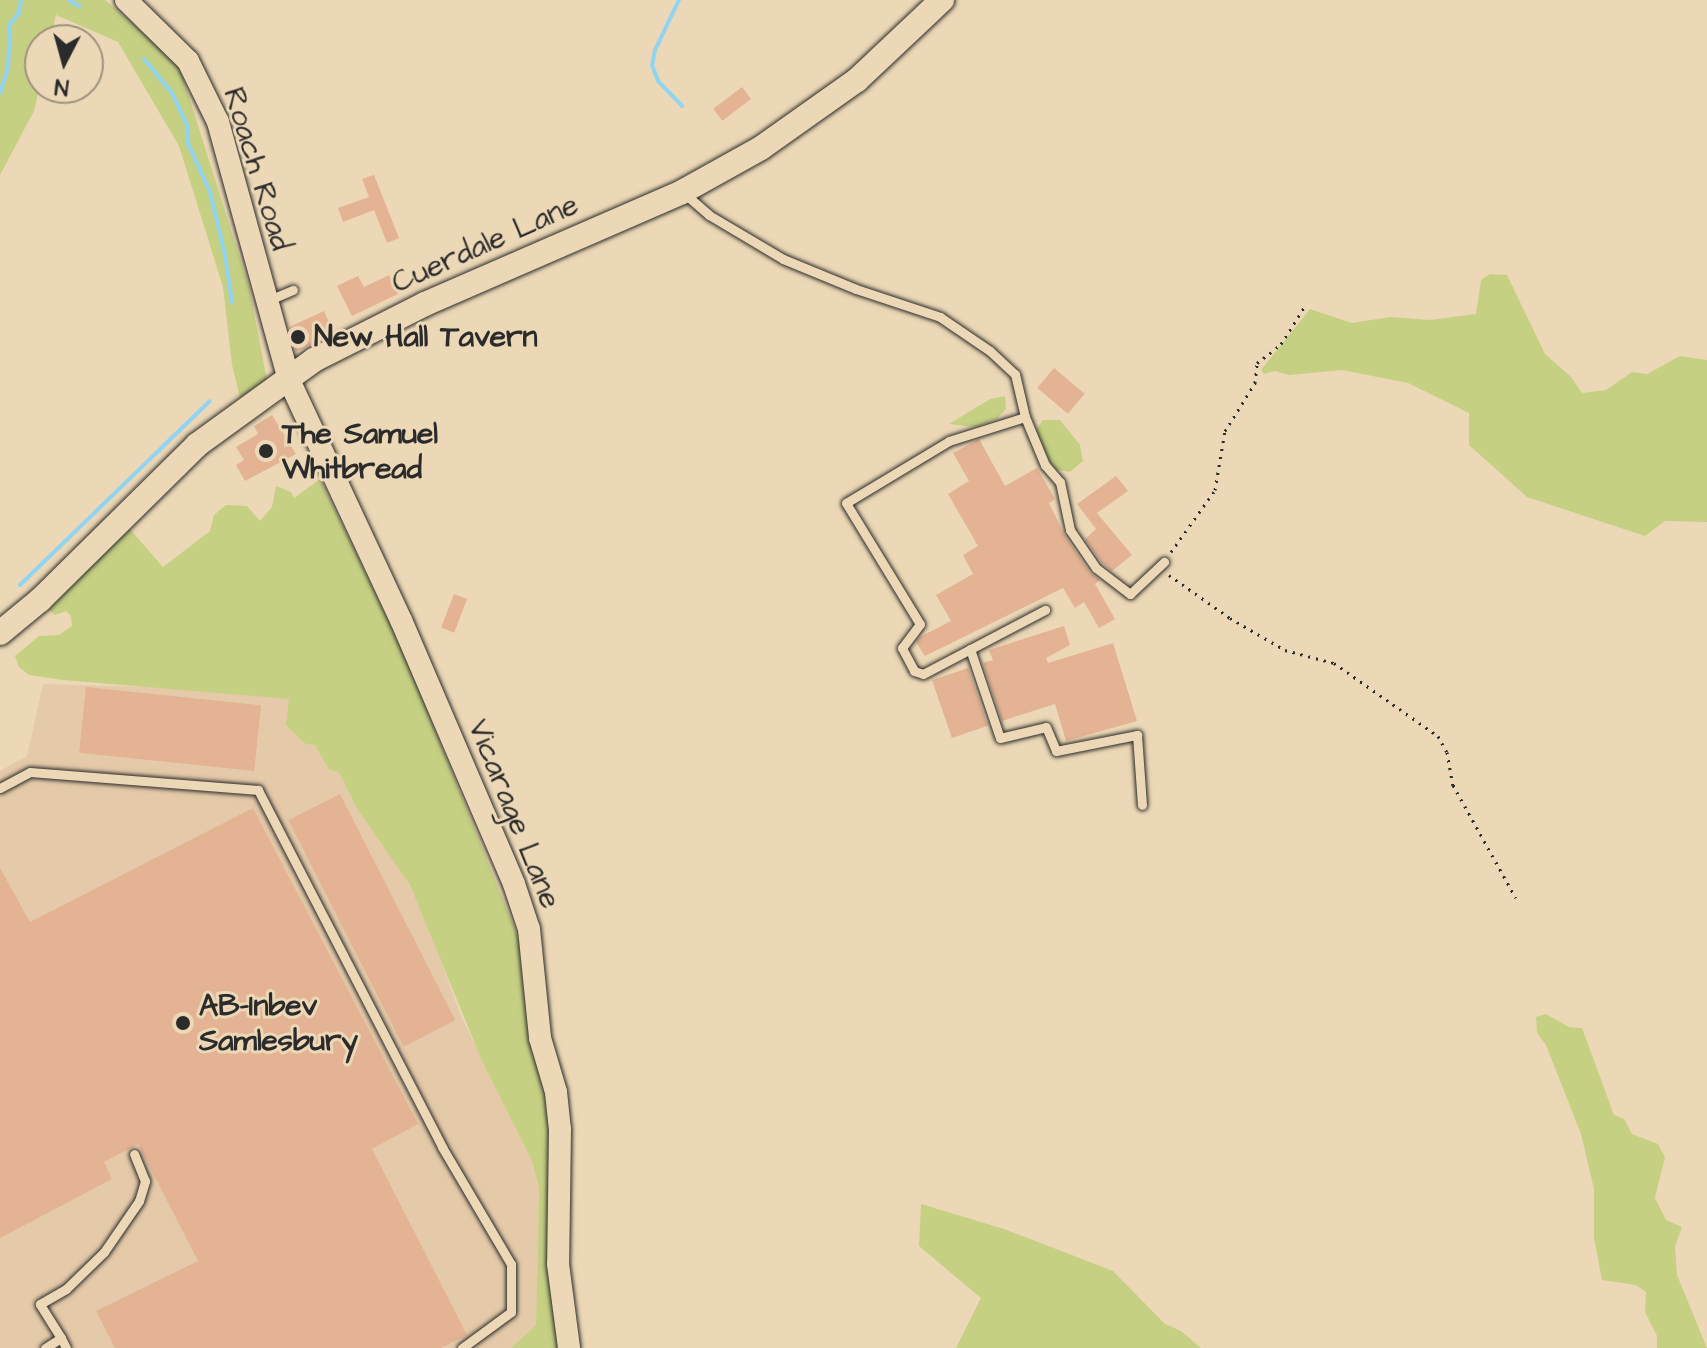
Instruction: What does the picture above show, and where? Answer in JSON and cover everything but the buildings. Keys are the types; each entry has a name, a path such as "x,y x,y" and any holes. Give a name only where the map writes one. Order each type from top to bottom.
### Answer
{"main road":[{"name":"Cuerdale Lane","path":"0,633 40,600 197,445 314,360 425,304 682,192 761,148 857,80 942,0"}],"street":[{"name":"Roach Road","path":"126,0 188,61 218,122 289,380"},
{"name":"Vicarage Lane","path":"289,380 401,620 514,884 529,929 540,1038 556,1092 560,1129 558,1264 569,1348"}],"lane":[{"path":"682,192 709,215 783,259 856,289 940,317 965,333 1015,374 1025,417 1045,465 1060,482 1070,530 1096,568 1130,594 1162,565 1169,575"},
{"path":"266,301 293,290"},
{"path":"1025,417 949,441 846,503 920,624 902,648 914,671 923,674 1045,610"},
{"path":"970,649 1000,738 1046,727 1056,751 1137,735 1142,805"},
{"path":"0,788 30,772 258,790 442,1147 511,1264 511,1312 462,1348"},
{"path":"66,1348 40,1304 66,1289 104,1252 139,1201 145,1181 134,1154"},
{"path":"45,1348 61,1338"}],"path":[{"path":"1162,565 1215,490 1225,431 1255,383 1257,363 1281,344 1305,306"},
{"path":"1169,575 1230,618 1285,650 1334,663 1438,736 1447,752 1453,785 1516,898"}],"shaded area":[{"path":"43,684 147,687 289,698 329,770 339,772 356,807 398,863 424,914 461,1016 532,1161 539,1188 536,1325 511,1348 0,1348 0,771 27,756"}],"green space":[{"path":"0,0 105,0 178,62 249,287 267,380 240,398 232,365 223,287 179,146 118,42 104,36 104,24 77,24 56,15 54,24 24,24 24,104 36,104 0,175"},
{"path":"1490,274 1507,275 1545,354 1571,377 1582,393 1606,390 1632,372 1647,374 1680,356 1707,360 1707,522 1665,521 1645,536 1527,497 1469,445 1469,413 1408,383 1342,370 1289,375 1275,371 1264,374 1261,370 1310,309 1352,323 1390,317 1430,320 1476,314 1481,280"},
{"path":"1005,396 1006,409 997,419 974,427 949,424 990,399"},
{"path":"1043,420 1060,420 1080,445 1083,461 1070,472 1054,469 1033,434"},
{"path":"320,479 402,648 522,947 548,1116 559,1348 511,1348 536,1325 539,1188 532,1161 482,1061 410,885 356,807 339,772 329,770 315,745 306,744 286,725 289,699 29,675 19,667 15,656 39,636 59,635 72,626 71,616 66,611 55,615 48,609 128,527 163,567 210,531 214,515 226,505 247,506 260,521 272,507 276,486 291,492 294,498"},
{"path":"1546,1014 1569,1027 1582,1028 1614,1115 1624,1119 1632,1134 1658,1144 1665,1157 1655,1198 1666,1220 1682,1227 1675,1247 1677,1275 1707,1348 1657,1348 1657,1336 1645,1312 1646,1292 1636,1285 1602,1280 1594,1238 1594,1189 1581,1134 1546,1045 1537,1033 1536,1017"},
{"path":"921,1204 1004,1229 1113,1271 1165,1324 1181,1331 1201,1348 956,1348 981,1298 919,1246"}],"waterway":[{"path":"0,93 8,68 10,24 19,13 21,0"},
{"path":"69,0 79,6"},
{"path":"679,0 655,50 652,65 658,81 682,106"},
{"path":"144,59 172,93 188,128 187,141 210,192 232,302"},
{"path":"20,585 210,401"}],"place":[{"name":"New Hall Tavern","path":"298,337"},
{"name":"The Samuel Whitbread","path":"266,451"},
{"name":"AB-Inbev Samlesbury","path":"183,1023"}]}
